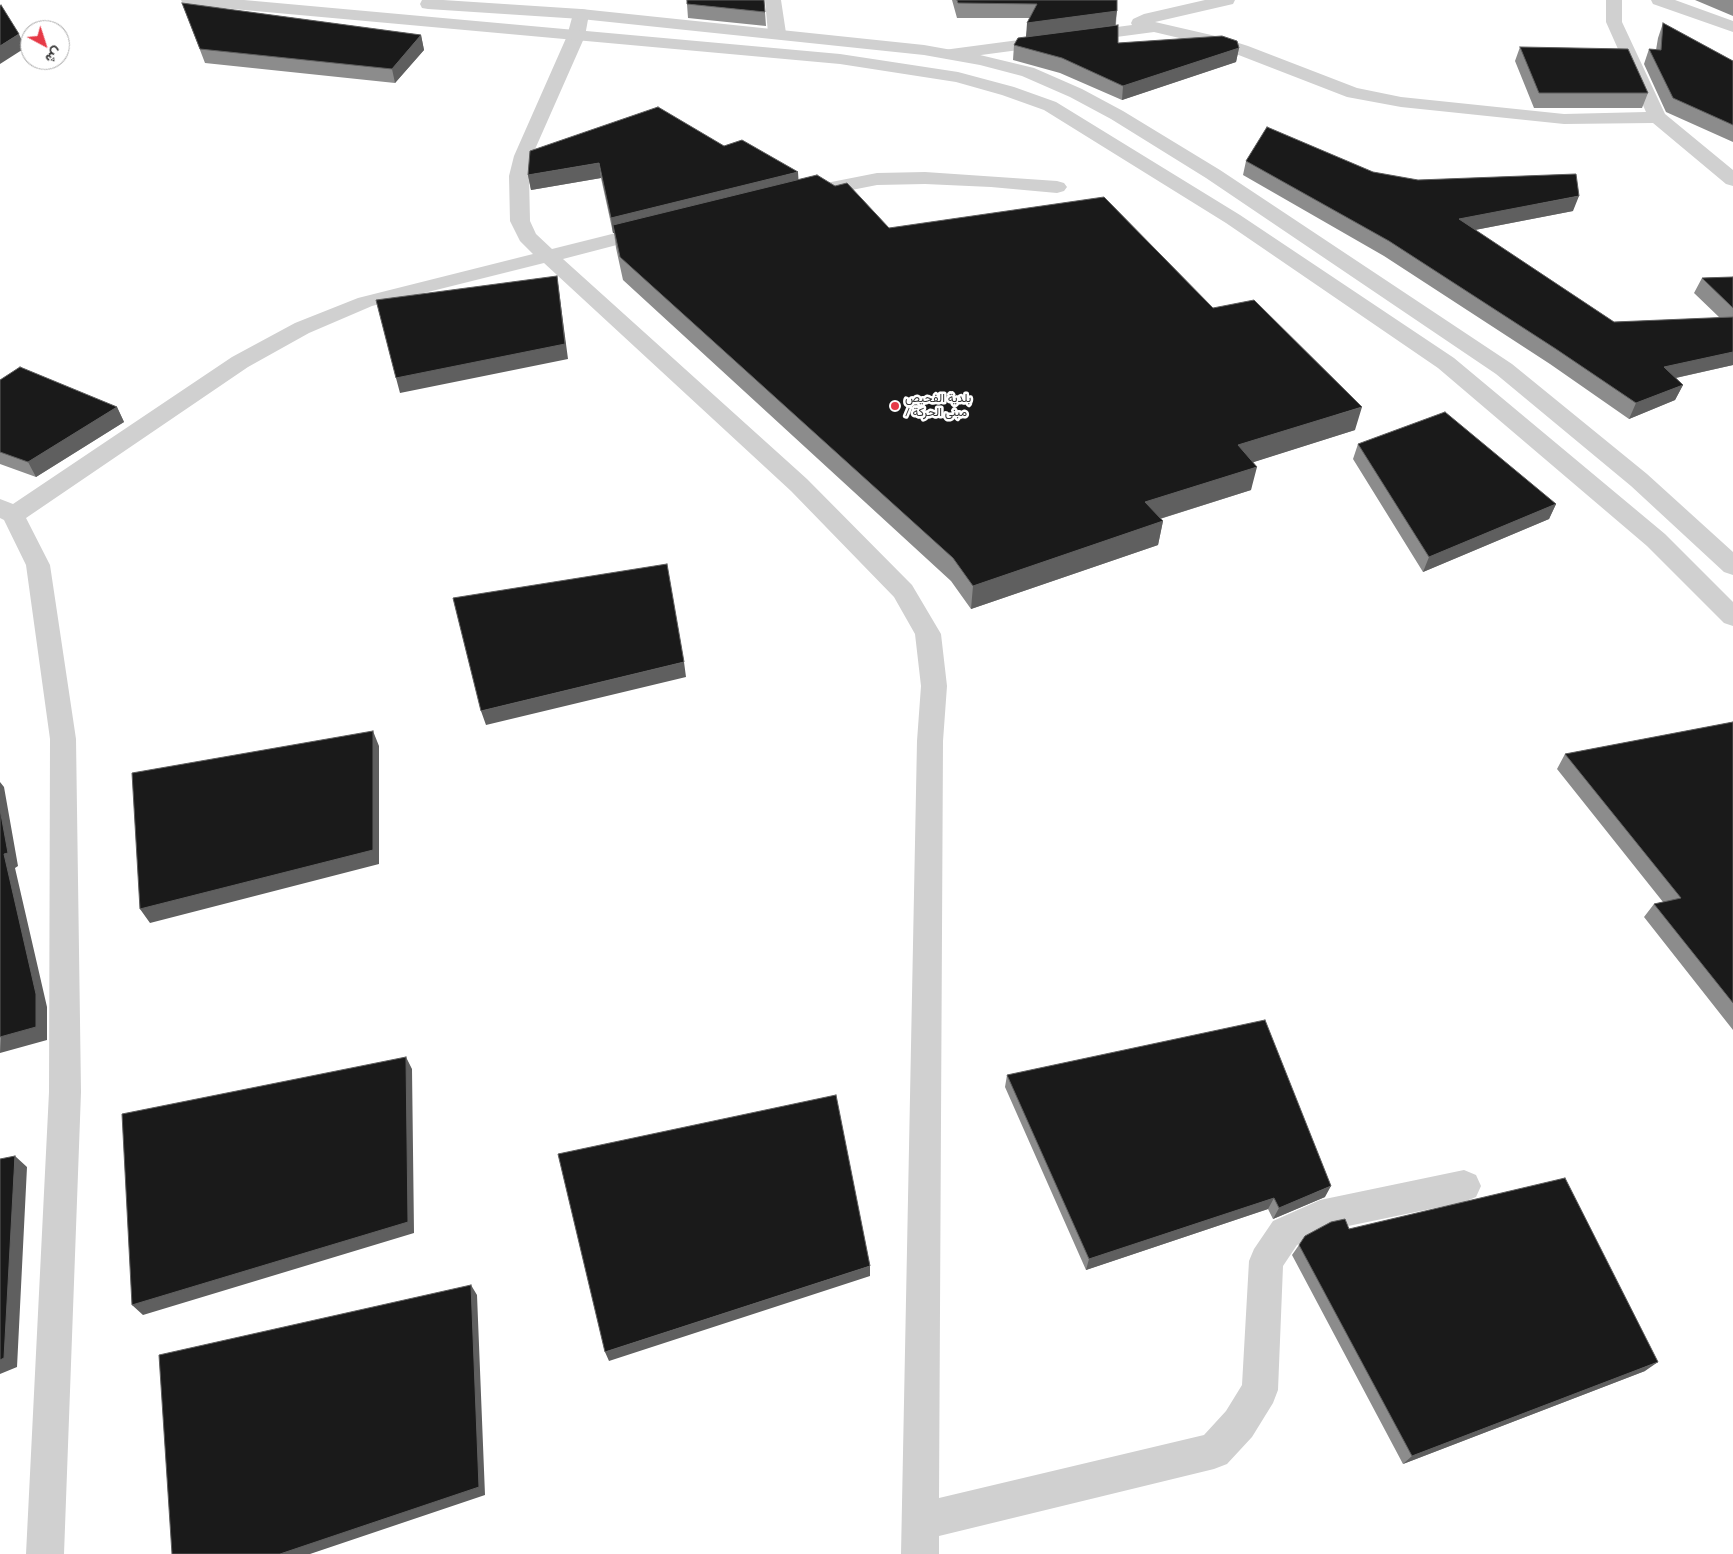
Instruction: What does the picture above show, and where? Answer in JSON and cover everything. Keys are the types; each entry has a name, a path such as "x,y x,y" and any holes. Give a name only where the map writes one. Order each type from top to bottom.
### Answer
{"street":[{"path":"189,0 850,61 958,77 1008,91 1050,106 1233,218 1446,363 1656,540 1733,617"},
{"path":"375,0 582,14 777,33 950,54 1028,72 1076,93 1117,115 1213,174 1504,369 1639,480 1733,566"},
{"path":"773,0 777,33"},
{"path":"1129,29 1150,18 1227,0"},
{"path":"1614,0 1614,22 1657,117 1733,180"},
{"path":"1659,0 1733,27"},
{"path":"582,14 576,36 523,156 519,176 520,221 527,237 799,484 903,591 928,634 934,686 930,741 920,1537 1214,1451 1239,1424 1260,1390 1266,1261 1285,1233 1320,1216 1464,1186"},
{"path":"950,54 1154,27 1214,41 1353,93 1401,102 1564,119 1657,117"},
{"path":"796,195 877,179 992,180 1057,187"},
{"path":"46,1554 65,1092 63,740 38,565 6,511 240,362 302,328 364,302 672,226"}],"building":[{"path":"687,0 764,0 765,12 687,4"},
{"path":"957,0 1117,0 1117,11 1027,23 1037,4 958,3"},
{"path":"182,3 421,35 392,69 200,49"},
{"path":"0,6 19,34 0,46"},
{"path":"1663,23 1733,61 1733,125 1673,98 1649,49 1661,50"},
{"path":"1118,25 1118,43 1222,36 1237,41 1239,48 1123,86 1062,58 1014,45 1018,38"},
{"path":"1520,47 1628,49 1648,93 1539,93"},
{"path":"658,107 724,146 742,140 798,172 611,218 599,163 528,175 530,151"},
{"path":"1267,127 1373,172 1418,180 1576,174 1579,196 1459,219 1614,322 1733,317 1733,352 1664,367 1683,385 1636,403 1389,241 1246,161"},
{"path":"817,175 835,186 847,183 889,228 1104,197 1213,308 1254,300 1362,407 1238,445 1257,467 1145,502 1163,521 973,586 953,558 620,257 613,225"},
{"path":"557,276 565,344 396,378 376,300"},
{"path":"1733,277 1733,308 1702,278"},
{"path":"20,367 117,407 28,462 0,452 0,380"},
{"path":"1445,412 1556,504 1429,557 1358,444"},
{"path":"667,564 684,662 481,711 453,598"},
{"path":"1733,722 1733,1003 1654,904 1681,898 1565,754"},
{"path":"373,731 373,850 140,909 132,773"},
{"path":"0,809 8,853 4,854 36,994 36,1027 0,1037"},
{"path":"1265,1020 1331,1186 1279,1208 1274,1198 1089,1259 1007,1075"},
{"path":"406,1057 408,1222 132,1305 122,1114"},
{"path":"836,1095 870,1266 605,1352 558,1154"},
{"path":"15,1156 4,1358 0,1360 0,1159"},
{"path":"1565,1178 1658,1362 1412,1456 1299,1245 1305,1236 1331,1222 1345,1219 1349,1229"},
{"path":"471,1285 479,1487 280,1554 172,1554 159,1355"}],"place":[{"name":"بلدية الفحيص / مبنى الحركة","path":"895,406"}]}
